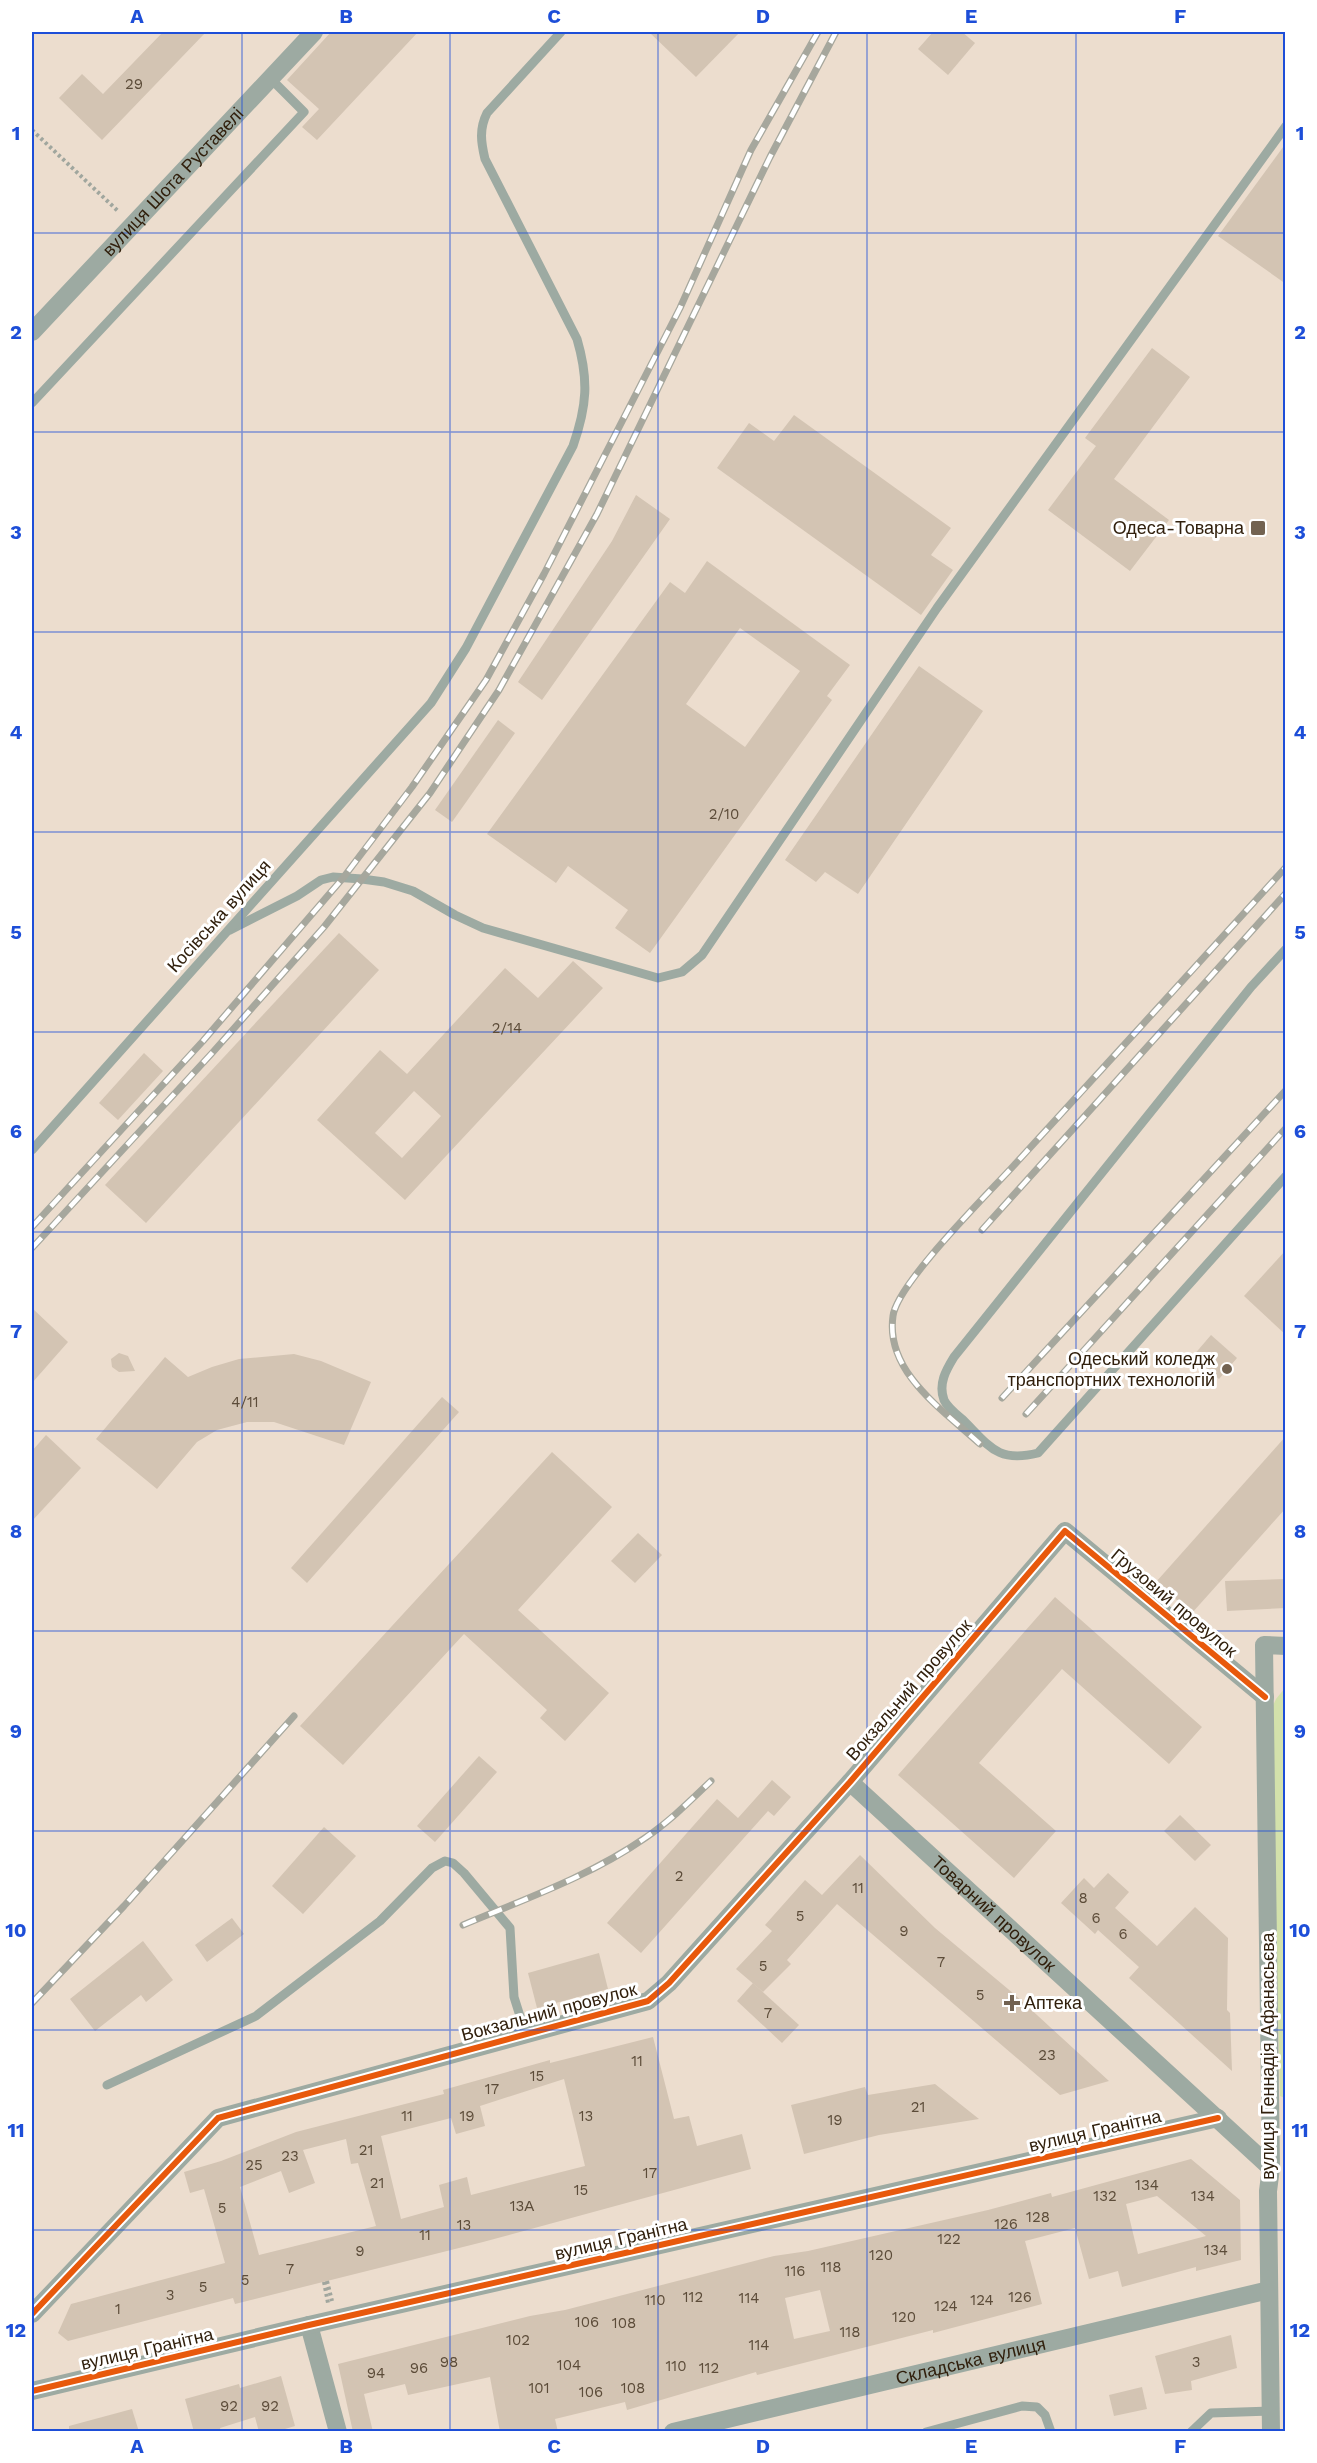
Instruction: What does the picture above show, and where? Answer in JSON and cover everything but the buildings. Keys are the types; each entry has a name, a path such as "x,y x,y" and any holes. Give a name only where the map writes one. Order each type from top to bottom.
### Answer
{"street":[{"name":"вулиця Шота Руставелі","path":"32,332 314,32"},
{"name":"Грузовий провулок","path":"1065,1531 1264,1697"},
{"name":"Вокзальний провулок","path":"32,2314 218,2118 648,2001 669,1983 850,1782 1065,1531"},
{"name":"вулиця Геннадія Афанасьєва","path":"1271,2432 1269,2290 1277,2191 1271,2168 1264,1645 1286,1646"},
{"name":"Товарний провулок","path":"850,1782 1271,2168"},
{"name":"вулиця Гранітна","path":"32,2391 309,2325 1218,2118"},
{"name":"Складська вулиця","path":"673,2432 1269,2290"},
{"path":"309,2325 338,2432"}],"lane":[{"name":"Косівська вулиця","path":"32,1150 431,703 472,638 573,446 582,421 586,398 584,363 577,339 485,159 481,142 481,125 487,113 561,32"},
{"path":"32,403 304,112 270,78"},
{"path":"230,930 297,896 321,880 333,877 384,882 413,891 483,928 646,975 658,978 682,972 702,955 937,608 1286,126"},
{"path":"1286,949 1251,987 954,1357 945,1371 942,1385 944,1402 994,1451 1020,1458 1038,1453 1286,1176"},
{"path":"107,2085 256,2016 380,1921 432,1868 445,1862 453,1863 464,1873 510,1928 514,1997 526,2035"},
{"path":"926,2432 1022,2406 1037,2407 1045,2415 1051,2432"},
{"path":"1191,2432 1211,2413 1270,2411"}],"path":[{"path":"32,130 132,225"},
{"path":"325,2281 330,2302"}],"green space":[{"path":"1285,1688 1285,2098 1280,2096 1271,1710"}],"railway":[{"path":"32,1227 203,1041 343,878 412,787 486,680 544,574 680,308 751,150 818,32"},
{"path":"32,1248 213,1052 324,927 430,793 499,690 597,514 770,157 836,32"},
{"path":"980,1444 934,1403 907,1372 898,1355 893,1336 893,1316 898,1301 927,1260 1286,867"},
{"path":"982,1230 1286,893"},
{"path":"1002,1398 1286,1090"},
{"path":"1026,1414 1286,1128"},
{"path":"32,2003 124,1906 294,1716"},
{"path":"463,1925 557,1886 624,1852 663,1825 711,1781"}],"cycle path":[{"path":"32,2314 218,2118 648,2001 669,1983 850,1782 1065,1531 1265,1697"},
{"path":"32,2391 309,2325 1218,2118"}],"place":[{"name":"Одеса-Товарна","path":"1258,528"},
{"name":"Одеський коледж транспортних технологій","path":"1227,1369"},
{"name":"Аптека","path":"1012,2003"}]}
